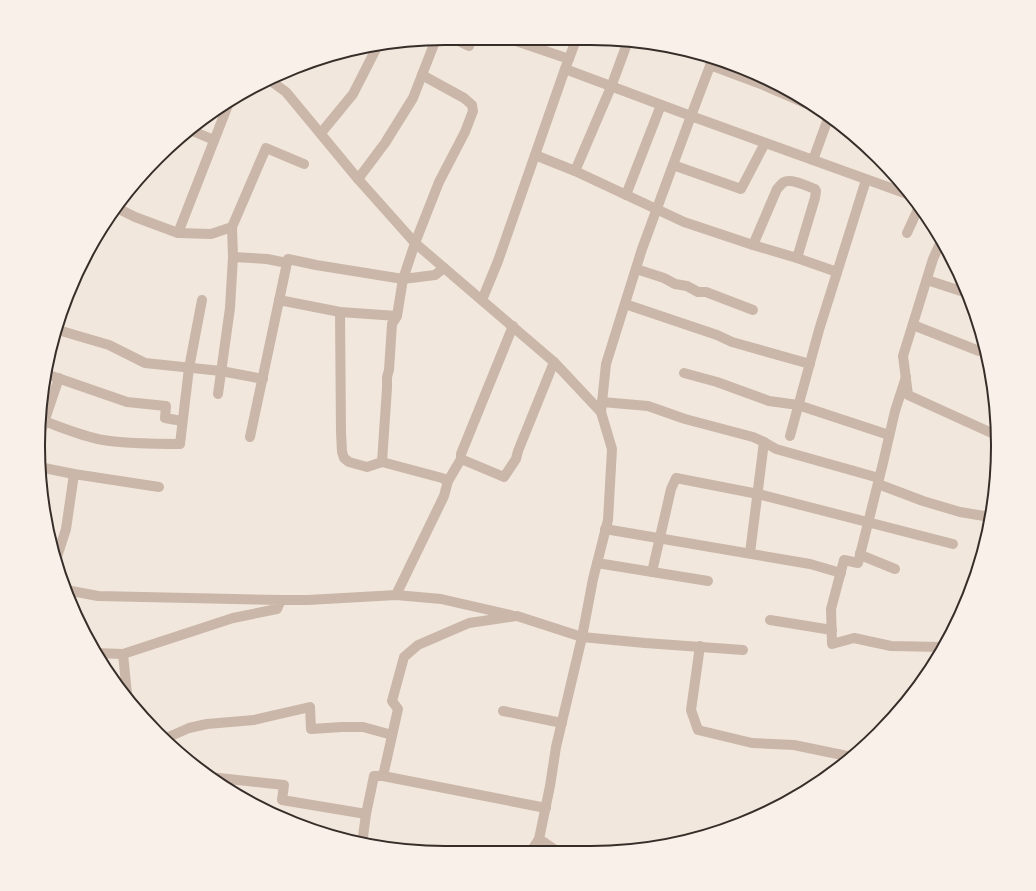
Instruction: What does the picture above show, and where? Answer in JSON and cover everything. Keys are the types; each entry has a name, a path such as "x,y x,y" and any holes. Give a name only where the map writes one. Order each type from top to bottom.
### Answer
{"street":[{"path":"358,179 385,143 413,98 434,45"},
{"path":"528,45 569,59"},
{"path":"482,300 498,261 574,45"},
{"path":"575,171 612,87 626,47"},
{"path":"321,134 353,94 375,52"},
{"path":"535,846 539,839 546,808 556,747 582,637 593,579 608,520 612,449 602,407 606,364 642,249 711,64"},
{"path":"565,69 900,192"},
{"path":"735,72 776,90"},
{"path":"382,462 388,388 386,377 389,370 392,324 397,316 403,279 414,243 439,182 465,132 473,111 472,105 464,98 422,76"},
{"path":"274,83 286,92 358,179 414,243 554,362 602,407 648,406 684,419 753,437 776,449 878,481 923,501 960,512 985,516"},
{"path":"626,195 661,105"},
{"path":"178,233 226,110"},
{"path":"813,160 827,122"},
{"path":"196,133 214,140"},
{"path":"673,165 741,189 765,143"},
{"path":"218,394 230,308 233,257 232,227 266,148 304,164"},
{"path":"535,155 575,171 684,222 837,272"},
{"path":"790,436 819,330 866,180"},
{"path":"753,245 777,189 784,182 797,182 815,189 816,191 797,258"},
{"path":"121,211 178,233 211,234 232,227"},
{"path":"907,233 916,213"},
{"path":"939,249 933,260 903,356 908,395 990,432"},
{"path":"233,257 267,259 287,263 250,437"},
{"path":"288,259 403,279 435,275 444,268"},
{"path":"636,269 664,278 675,284 687,286 698,292 706,292 753,310"},
{"path":"927,280 960,291"},
{"path":"46,422 102,440 135,444 180,444 189,368 202,300"},
{"path":"279,300 340,312 397,316"},
{"path":"625,304 717,335 732,342 810,364"},
{"path":"340,312 341,432 342,452 344,458 349,462 367,467 382,462 442,478 448,482"},
{"path":"913,324 979,351"},
{"path":"396,595 444,496 448,482 461,459 461,454 512,326"},
{"path":"62,331 109,345 145,363 221,371 263,379"},
{"path":"461,459 504,477 516,459 554,362"},
{"path":"684,373 716,382 769,401 798,405 889,435"},
{"path":"51,376 128,402 166,406 165,418 182,420"},
{"path":"906,377 895,411 858,563 844,560 831,609 832,644 854,638 891,646 936,647"},
{"path":"47,411 59,378"},
{"path":"750,554 764,442"},
{"path":"46,468 159,487"},
{"path":"59,550 66,529 74,474"},
{"path":"652,572 671,489 676,478 758,494 953,544"},
{"path":"606,529 810,564 841,573"},
{"path":"860,553 863,556 895,569"},
{"path":"597,563 708,581"},
{"path":"72,591 98,596 282,600 396,595 441,600 517,616 582,637 645,644 700,646 743,650"},
{"path":"103,653 123,654 233,618 277,609 282,600"},
{"path":"383,776 398,709 392,701 404,657 418,645 469,623 517,616"},
{"path":"770,620 832,630"},
{"path":"700,646 691,710 698,730 752,743 794,745 844,755"},
{"path":"123,654 126,687"},
{"path":"170,736 190,728 207,724 254,720 310,707 311,729 363,727 392,735"},
{"path":"503,711 562,723"},
{"path":"363,837 374,776 383,776 546,808"},
{"path":"222,778 284,785 282,800 366,814"},
{"path":"539,839 549,846"}]}
